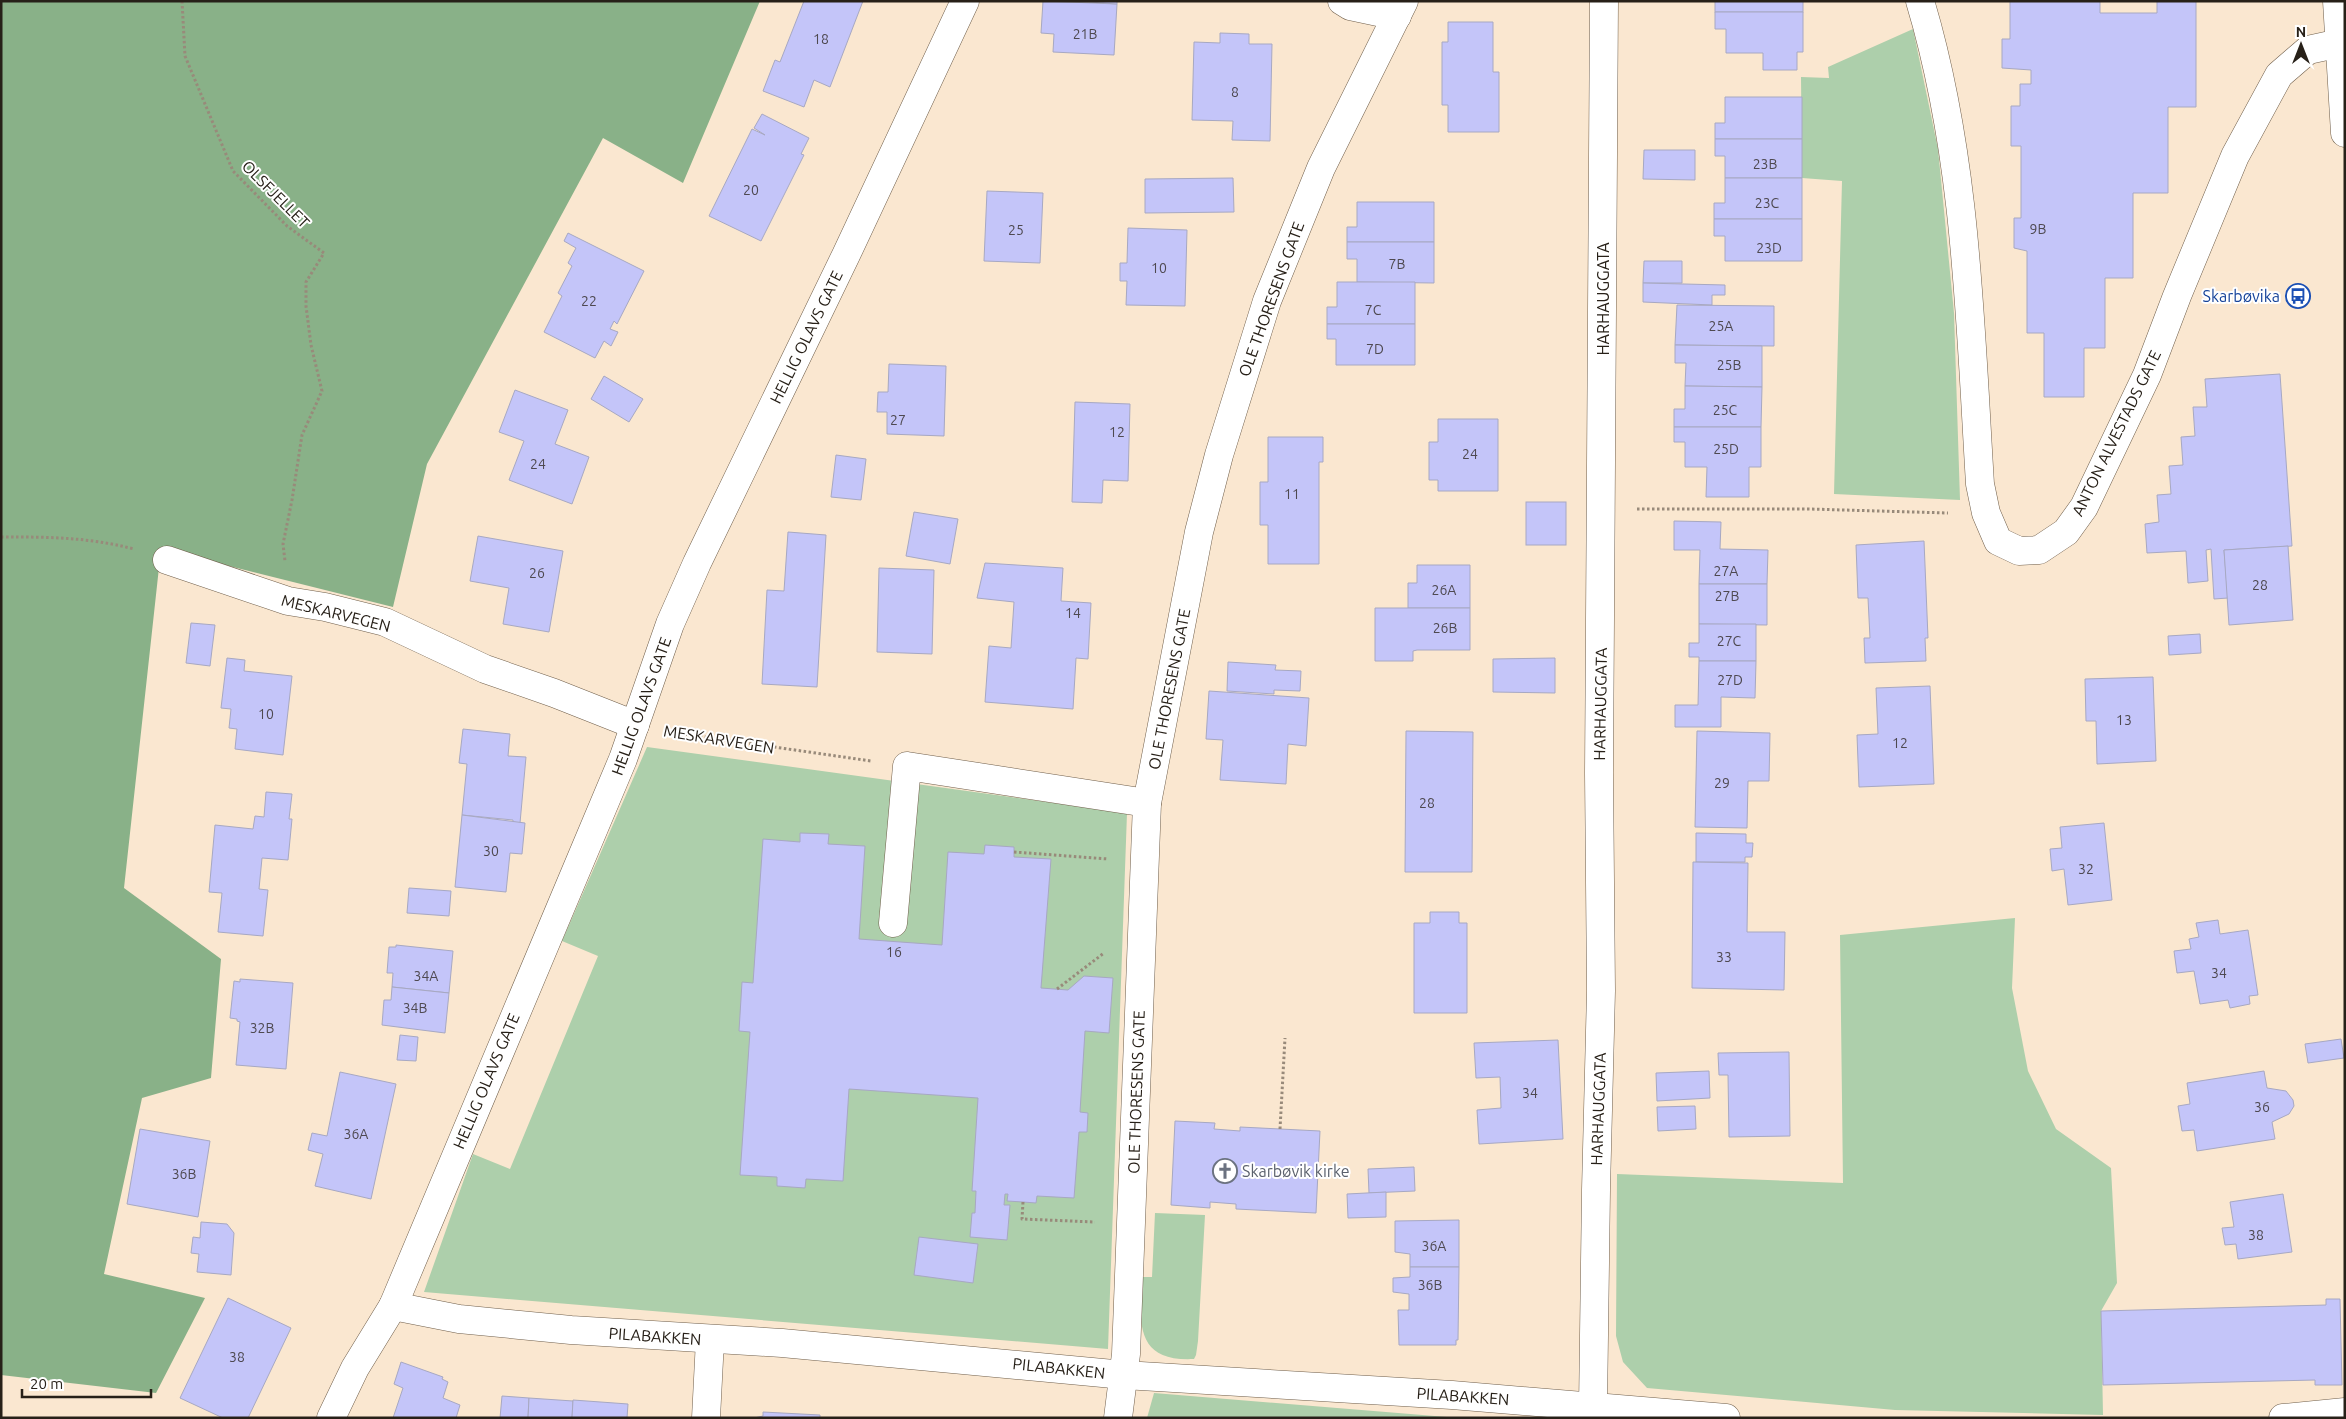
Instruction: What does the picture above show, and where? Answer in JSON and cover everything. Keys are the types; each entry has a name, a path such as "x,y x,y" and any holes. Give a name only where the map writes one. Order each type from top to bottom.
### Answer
{"street":[{"name":"HELLIG OLAVS GATE","path":"331,1418 355,1368 392,1306 623,759 670,624 697,562 846,255 965,1"},
{"path":"1342,1 1350,6 1400,9"},
{"name":"HARHAUGGATA","path":"1593,1408 1601,991 1599,773 1604,1"},
{"name":"ANTON ALVESTADS GATE","path":"1920,1 1939,80 1956,173 1967,267 1980,484 1986,513 1998,541 2019,551 2039,550 2066,532 2084,507 2148,375 2177,296 2234,156 2279,75 2308,50 2340,43"},
{"path":"2338,1 2345,133"},
{"name":"OLE THORESENS GATE","path":"1118,1418 1124,1375 1147,803 1199,532 1239,387 1267,301 1321,168 1400,9"},
{"name":"MESKARVEGEN","path":"167,560 288,601 325,607 385,622 485,669 554,693 635,725"},
{"path":"893,923 907,766 1147,803"},
{"name":"PILABAKKEN","path":"392,1306 459,1319 571,1330 782,1343 1124,1375 1539,1410 1593,1408 1726,1418"},
{"path":"706,1418 710,1340"},
{"path":"2284,1418 2345,1412"}],"path":[{"name":"OLSFJELLET","path":"182,1 185,56 233,171 286,226 324,253 306,282 306,306 311,345 322,391 302,435 283,544 288,601"},
{"path":"1602,509 1809,509 1986,513"},
{"path":"1,537 52,537 100,540 141,550 167,560"},
{"name":"MESKARVEGEN","path":"635,725 698,737 907,766"},
{"path":"1014,852 1145,862"},
{"path":"1057,989 1142,923"},
{"path":"1280,1129 1284,1038"},
{"path":"1023,1202 1022,1219 1131,1223"}],"green space":[{"path":"1,1 760,1 683,183 603,138 427,464 393,607 161,549 124,888 221,959 211,1078 142,1098 104,1274 205,1298 156,1393 1,1375"},
{"path":"1913,29 1938,149 1954,313 1960,500 1834,494 1842,181 1802,178 1801,77 1829,78 1828,67"},
{"path":"647,747 1127,813 1108,1349 424,1292 473,1154 510,1169 598,956 562,941"},
{"path":"2015,918 2012,988 2028,1071 2056,1129 2111,1168 2117,1283 2101,1311 2103,1415 1895,1410 1647,1388 1623,1362 1616,1336 1617,1174 1843,1183 1840,935"},
{"path":"1155,1213 1205,1215 1198,1341 1194,1359 1174,1358 1160,1354 1151,1346 1145,1336 1140,1309 1141,1277 1152,1277"},
{"path":"1154,1393 1459,1418 1147,1418"}],"building":[{"path":"804,1 863,1 830,87 814,80 804,107 763,91 775,60 780,62"},
{"path":"1043,1 1117,4 1114,55 1053,52 1054,34 1041,33"},
{"path":"1075,1 1117,1 1117,4"},
{"path":"1715,1 1803,1 1803,12 1715,12"},
{"path":"2010,1 2100,1 2100,13 2157,13 2157,1 2196,1 2196,107 2168,107 2168,193 2133,193 2133,278 2105,278 2105,348 2084,348 2084,397 2044,397 2044,333 2027,333 2027,251 2014,248 2014,218 2021,218 2021,146 2011,146 2011,106 2020,106 2020,84 2031,84 2031,70 2002,68 2002,39 2010,39"},
{"path":"1715,12 1803,12 1803,52 1797,52 1797,70 1763,70 1763,53 1726,53 1726,29 1715,29"},
{"path":"1448,22 1493,22 1493,72 1499,72 1499,132 1448,132 1448,105 1442,105 1442,42 1448,42"},
{"path":"1220,33 1249,34 1249,44 1272,44 1270,141 1232,140 1233,121 1192,120 1194,42 1220,43"},
{"path":"1725,97 1802,97 1802,139 1715,139 1715,123 1725,123"},
{"path":"762,114 809,138 801,154 804,155 761,241 709,216 752,129 765,135 754,128"},
{"path":"1715,139 1802,139 1802,178 1725,178 1725,156 1715,156"},
{"path":"1644,150 1695,150 1695,180 1643,179"},
{"path":"1233,178 1234,212 1145,213 1145,179"},
{"path":"1725,178 1802,178 1802,219 1714,219 1714,203 1725,203"},
{"path":"987,191 1043,193 1040,263 984,261"},
{"path":"1357,202 1434,202 1434,242 1347,242 1347,227 1357,227"},
{"path":"1714,219 1802,219 1802,261 1725,261 1725,236 1714,236"},
{"path":"1128,228 1187,230 1185,306 1126,305 1127,281 1120,281 1120,263 1127,263"},
{"path":"568,233 644,271 617,324 614,321 610,329 618,332 611,346 604,341 595,358 544,332 562,296 558,293 572,266 568,263 576,248 564,241"},
{"path":"1347,242 1434,242 1434,283 1357,282 1357,259 1347,259"},
{"path":"1644,261 1682,261 1682,283 1643,283"},
{"path":"1337,282 1415,282 1415,324 1327,324 1327,307 1337,307"},
{"path":"1643,283 1725,285 1725,295 1712,295 1712,305 1643,302"},
{"path":"1677,305 1774,306 1774,346 1675,345"},
{"path":"1327,324 1415,324 1415,365 1336,365 1336,339 1327,339"},
{"path":"1675,345 1762,346 1762,387 1685,386 1686,363 1675,363"},
{"path":"889,364 946,366 944,436 887,434 887,412 877,412 878,392 888,392"},
{"path":"2280,374 2292,546 2224,550 2228,598 2214,599 2211,549 2206,550 2208,581 2188,583 2186,551 2147,553 2145,524 2159,522 2157,495 2171,494 2169,466 2183,465 2181,437 2195,436 2193,407 2207,407 2205,379"},
{"path":"604,376 643,399 629,422 591,399"},
{"path":"1685,386 1762,387 1761,427 1674,427 1674,409 1685,409"},
{"path":"515,390 568,410 555,444 589,457 572,504 509,480 524,441 499,432"},
{"path":"1075,402 1130,404 1128,481 1103,480 1102,503 1072,502"},
{"path":"1438,419 1498,419 1498,491 1438,491 1438,480 1429,480 1429,442 1438,442"},
{"path":"1674,427 1761,427 1761,467 1749,467 1749,497 1706,497 1707,467 1685,467 1685,442 1674,442"},
{"path":"1268,437 1323,437 1323,462 1319,462 1319,564 1268,564 1268,525 1260,525 1260,482 1268,482"},
{"path":"836,455 866,459 861,500 831,497"},
{"path":"1526,502 1566,502 1566,545 1526,545"},
{"path":"914,512 958,519 950,564 906,556"},
{"path":"1674,521 1721,522 1720,549 1768,550 1767,584 1699,584 1700,550 1674,550"},
{"path":"788,532 826,535 817,687 762,684 767,590 784,591"},
{"path":"478,536 563,551 549,632 503,624 509,588 470,581"},
{"path":"1924,541 1928,638 1925,638 1926,661 1865,663 1864,638 1870,638 1868,598 1858,598 1856,545"},
{"path":"2288,546 2293,620 2229,625 2224,550"},
{"path":"985,563 1063,568 1061,601 1091,603 1088,659 1076,658 1073,709 985,702 989,646 1011,648 1014,602 977,598"},
{"path":"1417,565 1470,565 1470,608 1408,608 1408,583 1417,583"},
{"path":"879,568 934,570 932,654 877,652"},
{"path":"1699,584 1767,584 1767,625 1699,624"},
{"path":"1375,608 1470,608 1470,650 1417,650 1413,651 1413,661 1375,661"},
{"path":"191,623 215,625 210,666 186,663"},
{"path":"1699,624 1756,624 1756,661 1699,661 1699,657 1689,657 1689,643 1699,643"},
{"path":"2200,634 2201,653 2169,655 2168,636"},
{"path":"227,658 245,660 244,671 292,676 283,755 235,749 237,729 229,728 231,709 221,708"},
{"path":"1555,658 1555,693 1493,692 1493,659"},
{"path":"1699,661 1756,661 1755,698 1721,697 1721,727 1675,727 1675,705 1698,705"},
{"path":"1228,662 1276,665 1275,670 1301,671 1300,691 1274,690 1274,694 1227,691"},
{"path":"2153,677 2156,761 2097,764 2096,721 2086,721 2085,679"},
{"path":"1930,686 1934,784 1859,787 1857,735 1878,734 1876,688"},
{"path":"1209,691 1309,698 1306,746 1288,744 1286,784 1220,780 1223,740 1206,739"},
{"path":"463,729 510,734 508,756 526,757 520,823 513,822 513,820 462,815 467,764 459,763"},
{"path":"1406,731 1473,732 1472,872 1405,872"},
{"path":"1697,731 1770,733 1769,781 1748,781 1747,828 1695,827"},
{"path":"266,792 292,794 289,819 292,819 288,860 262,858 259,889 268,890 263,936 218,932 222,893 209,892 215,825 253,829 255,816 264,817"},
{"path":"462,815 525,823 522,854 510,853 506,892 455,887"},
{"path":"2104,823 2112,900 2068,905 2064,869 2052,871 2050,849 2062,848 2060,827"},
{"path":"800,833 829,834 828,844 865,846 859,939 942,945 948,852 984,854 985,845 1014,847 1014,857 1051,859 1041,988 1068,990 1084,976 1113,978 1109,1033 1085,1031 1080,1112 1088,1113 1087,1132 1079,1132 1074,1198 1037,1196 1036,1203 1007,1201 1008,1194 1005,1194 1004,1205 1010,1205 1007,1240 970,1237 972,1213 975,1213 976,1191 972,1191 978,1098 849,1089 843,1181 806,1179 805,1188 777,1186 777,1177 740,1175 750,1032 739,1031 742,982 753,983 763,839 800,842"},
{"path":"1696,833 1746,834 1746,843 1753,843 1752,857 1745,857 1745,862 1696,862"},
{"path":"1693,862 1748,863 1747,932 1785,932 1784,990 1692,988"},
{"path":"409,888 451,891 449,916 407,913"},
{"path":"1430,912 1459,912 1459,923 1467,923 1467,1013 1414,1013 1414,923 1430,923"},
{"path":"2218,920 2220,934 2248,930 2258,995 2249,996 2250,1004 2230,1008 2228,1000 2200,1004 2194,971 2177,973 2174,951 2191,949 2189,939 2199,937 2196,923"},
{"path":"396,945 453,951 449,993 392,987 393,973 387,973 389,947 396,947"},
{"path":"240,979 293,983 286,1069 236,1065 240,1022 237,1019 230,1018 234,981 240,982"},
{"path":"392,987 449,993 445,1033 382,1025 384,1000 391,1000"},
{"path":"400,1035 418,1037 416,1061 397,1060"},
{"path":"2341,1039 2344,1058 2308,1063 2305,1044"},
{"path":"1558,1040 1563,1139 1479,1144 1477,1110 1501,1108 1500,1077 1476,1078 1474,1043"},
{"path":"1789,1052 1790,1136 1729,1137 1728,1075 1719,1075 1718,1053"},
{"path":"1709,1071 1710,1098 1657,1101 1656,1073"},
{"path":"2264,1071 2267,1088 2286,1091 2293,1100 2294,1106 2289,1114 2272,1122 2275,1139 2197,1151 2194,1130 2182,1131 2178,1106 2190,1104 2187,1083"},
{"path":"340,1072 396,1084 371,1199 315,1186 323,1154 308,1150 312,1133 327,1136"},
{"path":"1695,1106 1696,1129 1658,1131 1657,1107"},
{"path":"1175,1121 1215,1123 1214,1129 1240,1131 1240,1127 1320,1131 1316,1213 1236,1209 1236,1204 1210,1202 1210,1208 1171,1205"},
{"path":"140,1129 210,1141 198,1217 127,1204"},
{"path":"1414,1167 1415,1191 1369,1193 1368,1169"},
{"path":"1386,1192 1386,1217 1348,1218 1347,1194"},
{"path":"2283,1194 2292,1252 2238,1259 2236,1244 2225,1245 2222,1228 2234,1227 2230,1202"},
{"path":"1459,1220 1459,1267 1410,1267 1410,1254 1395,1252 1395,1221"},
{"path":"201,1222 227,1224 234,1233 231,1275 197,1272 199,1254 191,1253 193,1237 200,1238"},
{"path":"919,1237 978,1244 973,1283 914,1275"},
{"path":"1410,1267 1459,1267 1458,1340 1456,1340 1456,1345 1399,1345 1398,1310 1409,1310 1409,1294 1393,1292 1393,1278 1410,1277"},
{"path":"228,1298 291,1328 248,1418 223,1418 180,1398"},
{"path":"2326,1299 2340,1299 2342,1385 2315,1385 2315,1380 2103,1385 2101,1311 2326,1305"},
{"path":"401,1362 443,1377 442,1379 448,1382 443,1398 460,1405 456,1418 393,1418 403,1388 394,1384"},
{"path":"502,1396 529,1398 528,1418 500,1418"},
{"path":"529,1398 573,1401 572,1418 528,1418"},
{"path":"573,1400 628,1404 627,1418 572,1418"},
{"path":"763,1412 820,1415 820,1418 754,1418 763,1416"}],"place":[{"name":"Skarbøvika","path":"2298,296"},
{"name":"Skarbøvik kirke","path":"1225,1171"}]}
